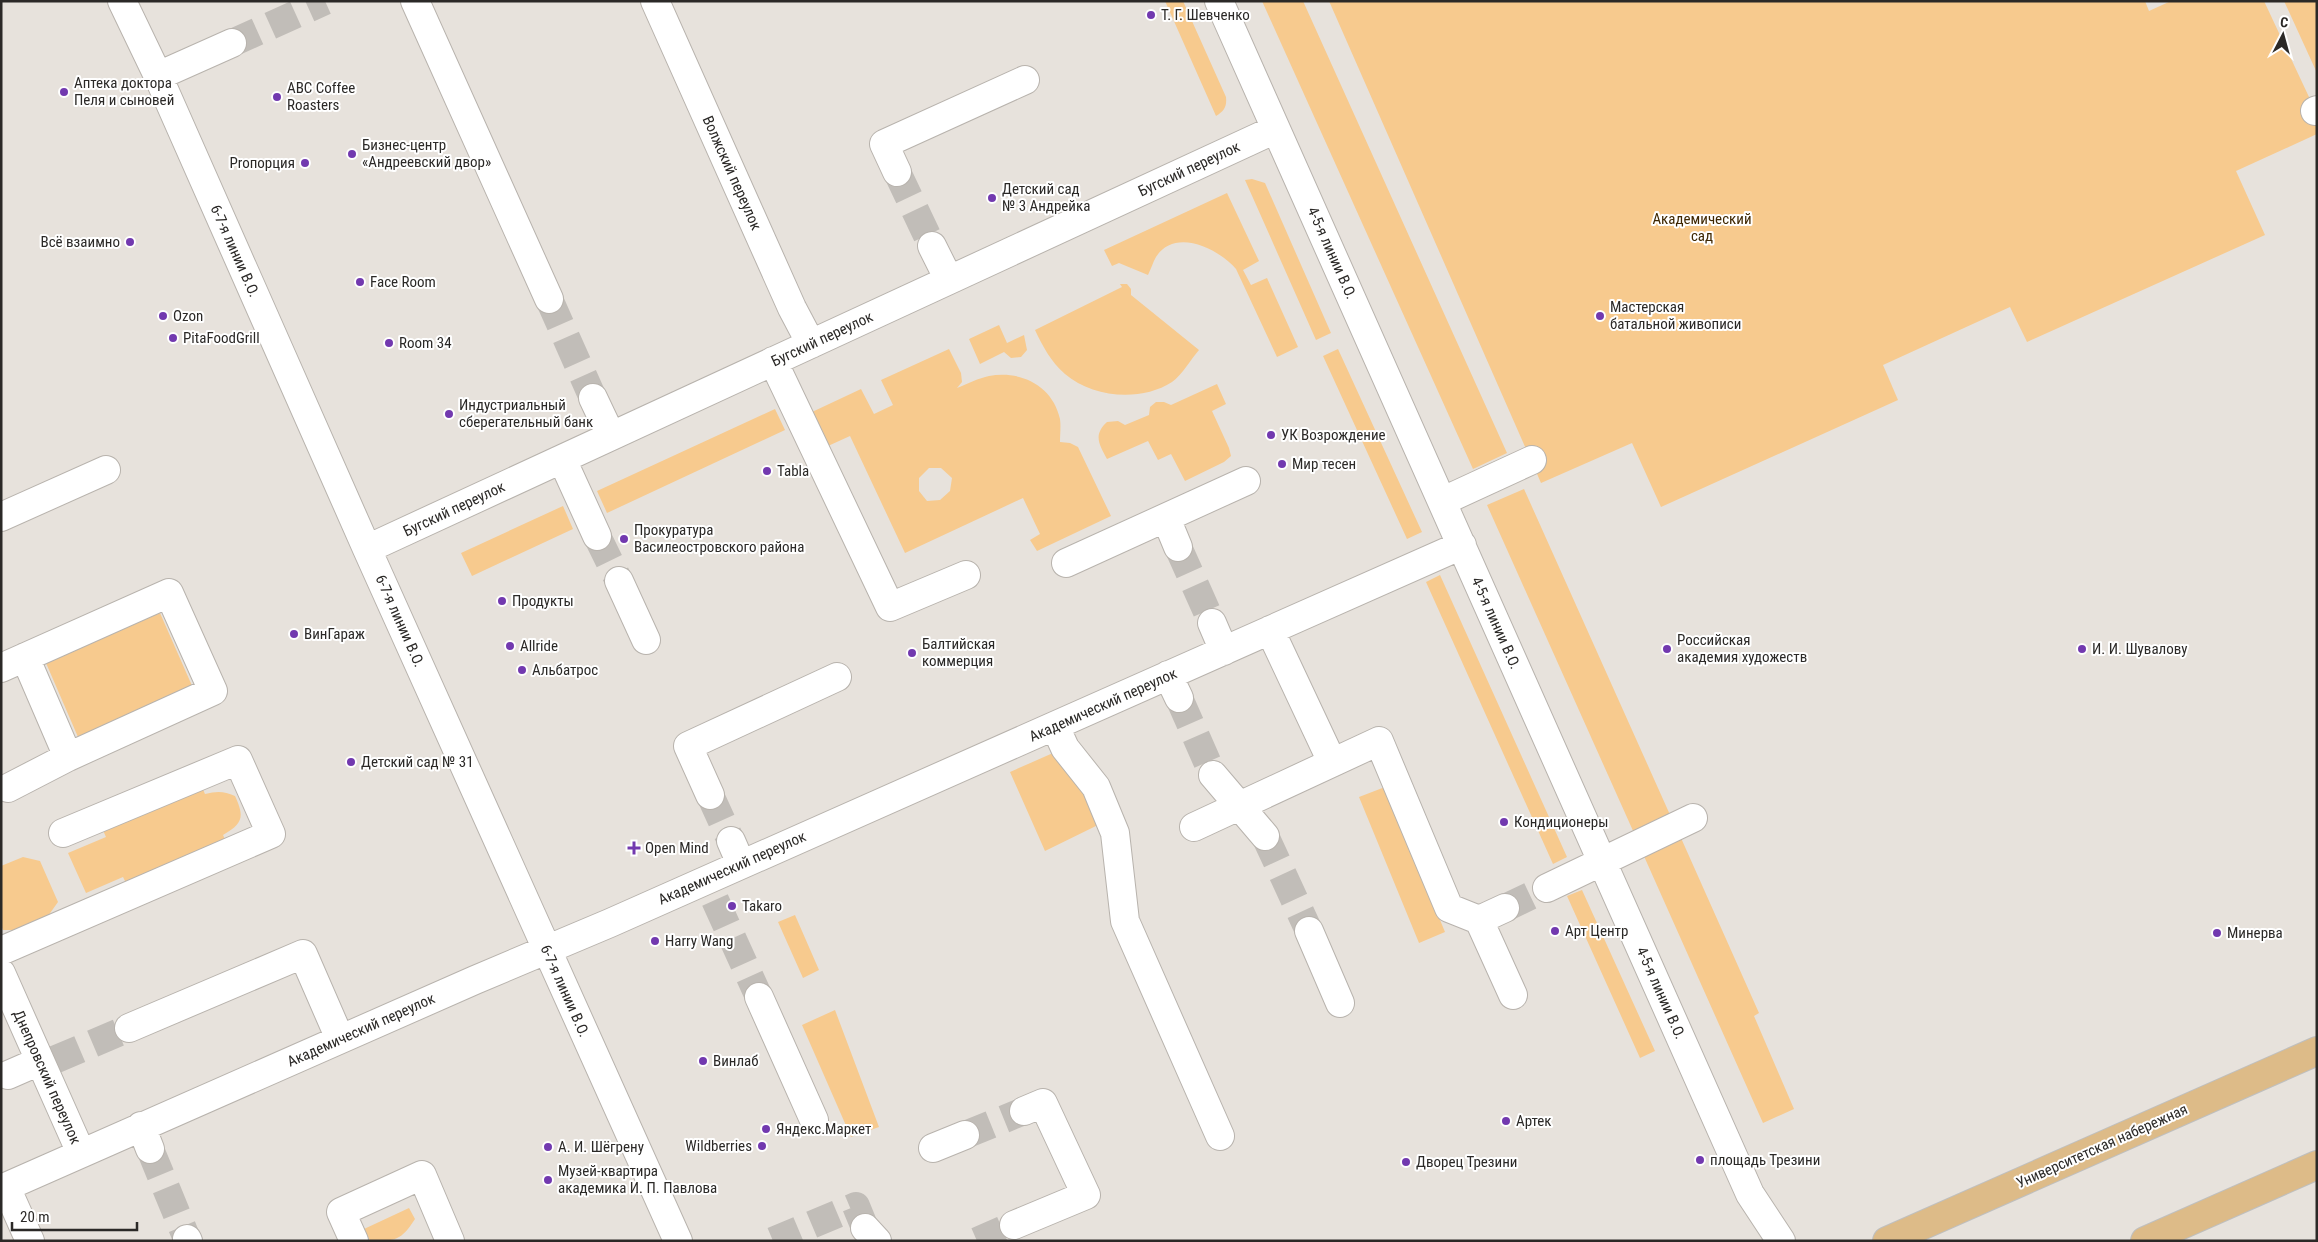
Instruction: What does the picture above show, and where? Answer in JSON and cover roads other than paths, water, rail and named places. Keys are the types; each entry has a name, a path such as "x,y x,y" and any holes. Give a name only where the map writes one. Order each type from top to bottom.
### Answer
{"main road":[{"name":"Университетская набережная","path":"1887,1241 2317,1051"},
{"path":"2146,1241 2317,1165"}],"street":[{"name":"6-7-я линии В.О.","path":"122,1 158,76 367,549 678,1241"},
{"path":"415,1 549,299"},
{"name":"Волжский переулок","path":"655,1 811,344"},
{"name":"4-5-я линии В.О.","path":"1219,1 1750,1194 1782,1241"},
{"path":"158,76 232,43"},
{"path":"897,172 884,144 1025,80"},
{"name":"Бугский переулок","path":"367,549 1276,129"},
{"path":"932,246 949,280"},
{"path":"773,361 890,607 966,575"},
{"path":"593,398 611,436"},
{"path":"562,459 598,536"},
{"path":"1443,502 1532,460"},
{"path":"1,517 106,470"},
{"path":"1066,563 1246,481"},
{"path":"1166,518 1178,547"},
{"name":"Академический переулок","path":"4,1188 81,1153 146,1138 340,1039 547,950 710,890 736,853 830,837 1055,726 1173,687 1224,651 1462,545"},
{"path":"619,581 646,640"},
{"path":"8,788 68,757 213,691 169,593 13,662 68,757"},
{"path":"1212,623 1224,651"},
{"path":"1270,630 1332,762"},
{"path":"710,794 688,746 837,677"},
{"path":"1055,726 1065,748 1096,787 1115,833 1125,921 1220,1136"},
{"path":"1194,827 1379,741 1449,908 1480,920 1512,995"},
{"path":"1,951 271,834 238,760 63,833"},
{"path":"1214,775 1266,836"},
{"path":"1548,888 1693,818"},
{"path":"1480,920 1505,908"},
{"path":"1309,931 1340,1003"},
{"path":"129,1028 304,954 340,1039"},
{"name":"Днепровский переулок","path":"1,973 45,1062 81,1153"},
{"path":"759,997 814,1120"},
{"path":"8,1075 45,1062"},
{"path":"1014,1225 1086,1195 1043,1104 1024,1111"},
{"path":"933,1148 965,1135"},
{"path":"354,1241 341,1212 422,1176 450,1241"},
{"path":"4,1188 30,1241"}],"tunnel":[{"path":"232,43 325,1"},
{"path":"897,172 932,246"},
{"path":"549,299 593,398"},
{"path":"597,536 619,581"},
{"path":"1178,547 1212,623"},
{"path":"1179,698 1213,775"},
{"path":"710,795 731,841"},
{"path":"1265,836 1309,931"},
{"path":"1505,908 1547,888"},
{"path":"715,900 759,997"},
{"path":"54,1060 129,1028"},
{"path":"965,1135 1024,1111"},
{"path":"150,1149 187,1239"},
{"path":"773,1241 856,1206 865,1228"},
{"path":"977,1241 1014,1225"}],"place":[{"name":"Т. Г. Шевченко","path":"1151,15"},
{"name":"Аптека доктора Пеля и сыновей","path":"64,92"},
{"name":"ABC Coffee Roasters","path":"277,97"},
{"name":"Бизнес-центр «Андреевский двор»","path":"352,154"},
{"name":"Proпорция","path":"305,163"},
{"name":"Детский сад № 3 Андрейка","path":"992,198"},
{"name":"Всё взаимно","path":"130,242"},
{"name":"Face Room","path":"360,282"},
{"name":"Ozon","path":"163,316"},
{"name":"Мастерская батальной живописи","path":"1600,316"},
{"name":"PitaFoodGrill","path":"173,338"},
{"name":"Room 34","path":"389,343"},
{"name":"Индустриальный сберегательный банк","path":"449,414"},
{"name":"УК Возрождение","path":"1271,435"},
{"name":"Мир тесен","path":"1282,464"},
{"name":"Tabla","path":"767,471"},
{"name":"Прокуратура Василеостровского района","path":"624,539"},
{"name":"Продукты","path":"502,601"},
{"name":"ВинГараж","path":"294,634"},
{"name":"Allride","path":"510,646"},
{"name":"Российская академия художеств","path":"1667,649"},
{"name":"И. И. Шувалову","path":"2082,649"},
{"name":"Балтийская коммерция","path":"912,653"},
{"name":"Альбатрос","path":"522,670"},
{"name":"Детский сад № 31","path":"351,762"},
{"name":"Кондиционеры","path":"1504,822"},
{"name":"Open Mind","path":"634,848"},
{"name":"Takaro","path":"732,906"},
{"name":"Арт Центр","path":"1555,931"},
{"name":"Минерва","path":"2217,933"},
{"name":"Harry Wang","path":"655,941"},
{"name":"Винлаб","path":"703,1061"},
{"name":"Артек","path":"1506,1121"},
{"name":"Яндекс.Маркет","path":"766,1129"},
{"name":"Wildberries","path":"762,1146"},
{"name":"А. И. Шёгрену","path":"548,1147"},
{"name":"площадь Трезини","path":"1700,1160"},
{"name":"Дворец Трезини","path":"1406,1162"},
{"name":"Музей-квартира академика И. П. Павлова","path":"548,1180"}],"park label":[{"name":"Академический сад","path":"1702,228"}]}
